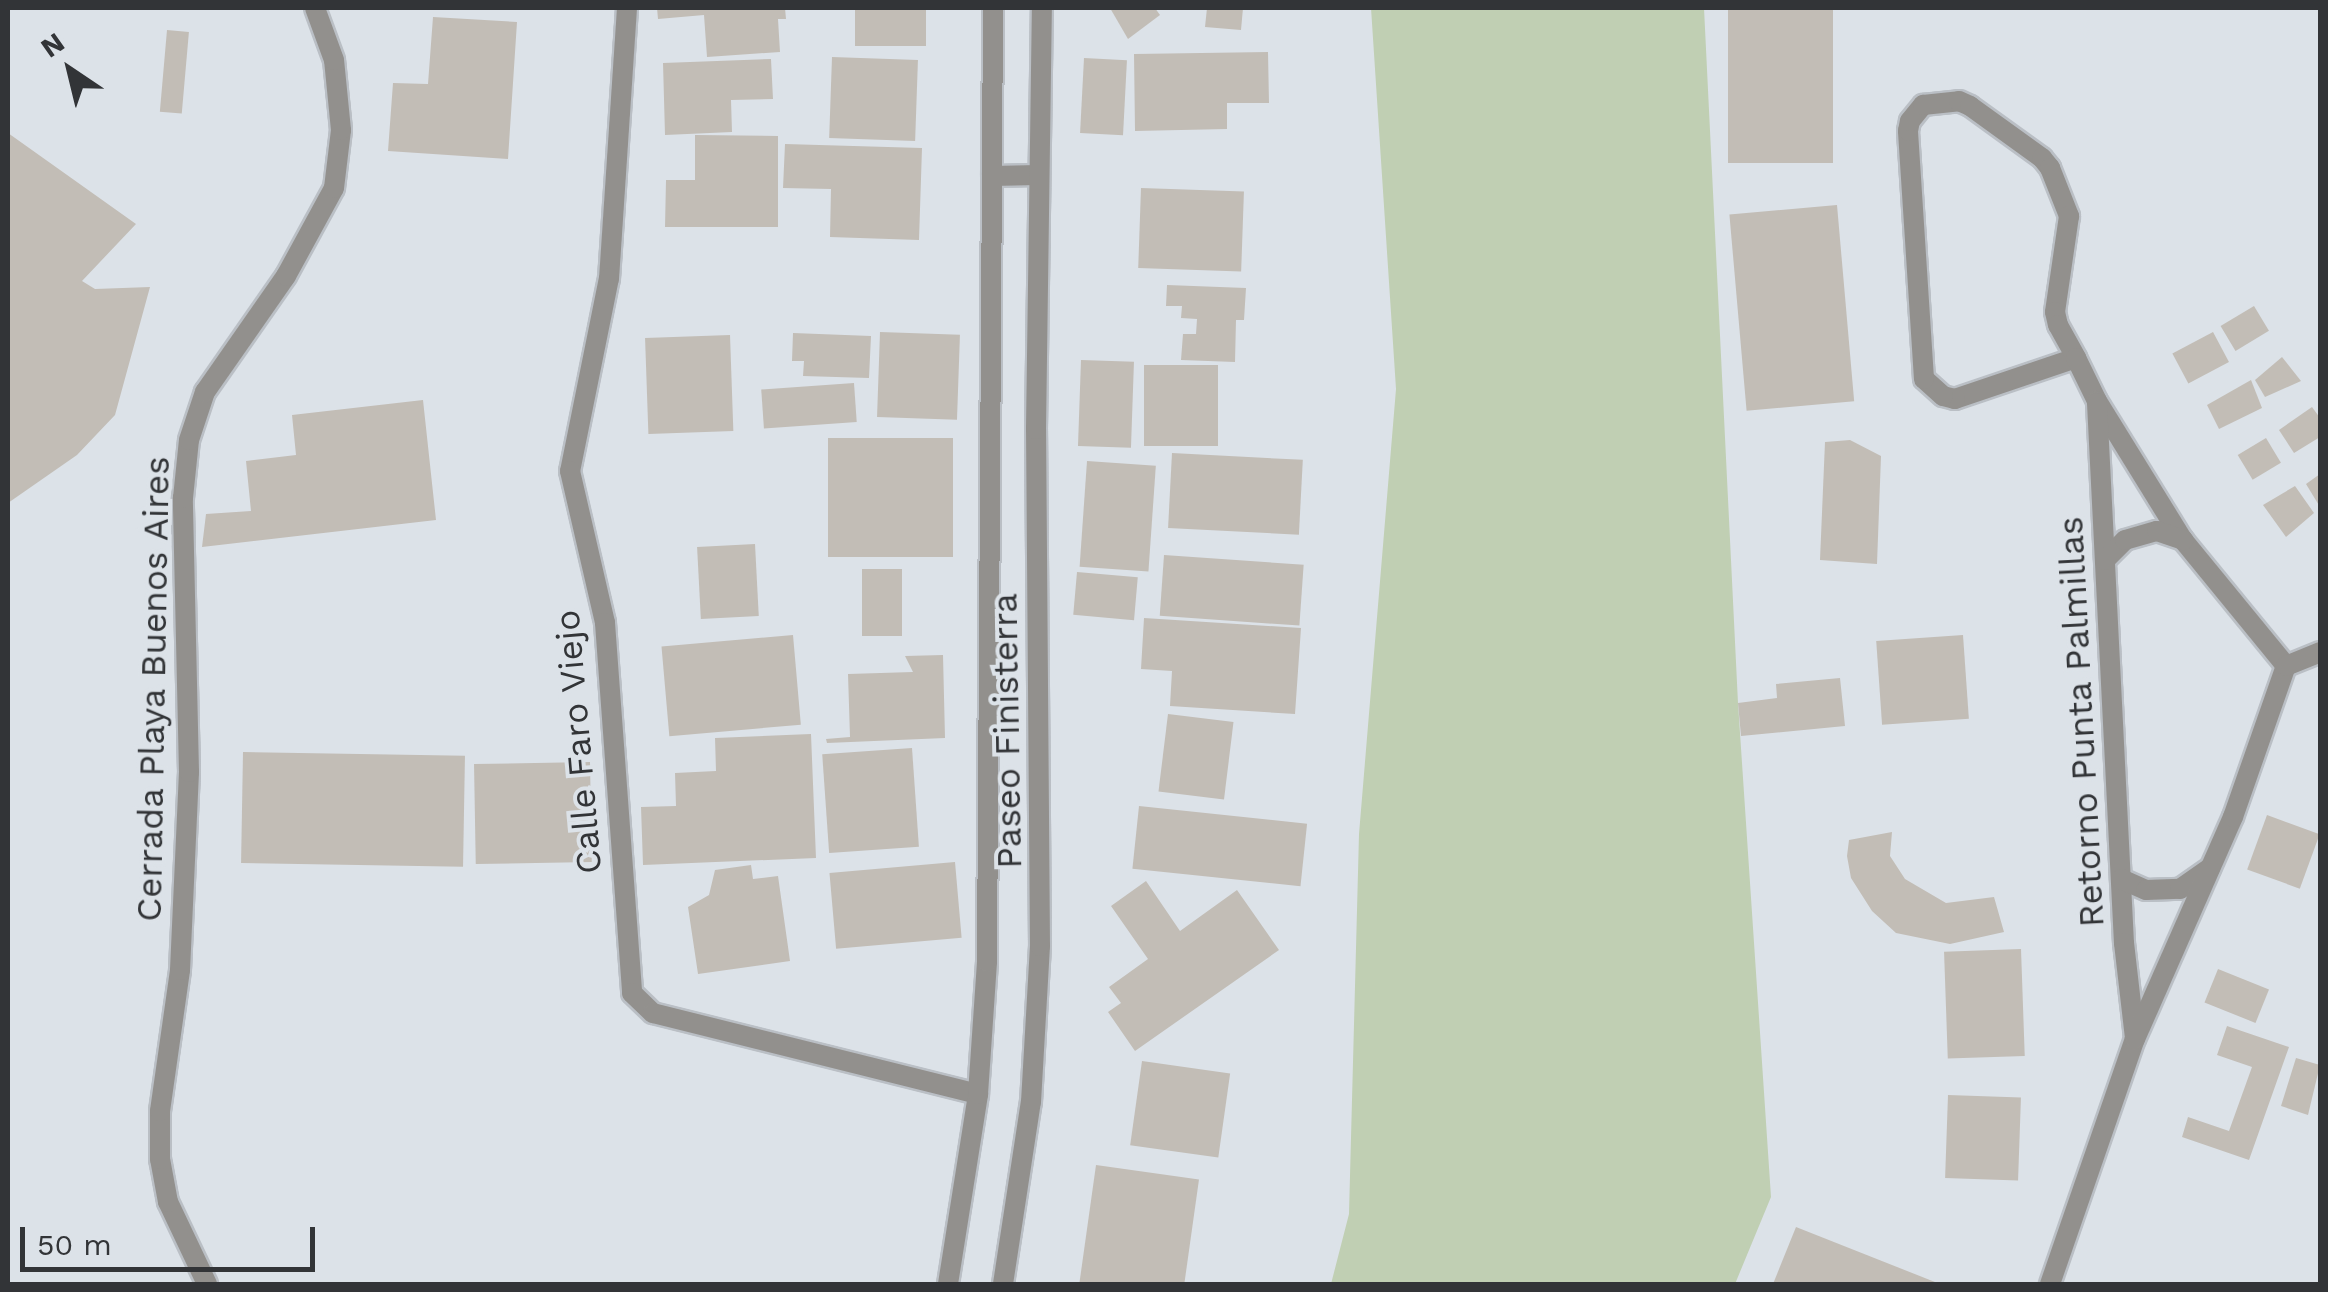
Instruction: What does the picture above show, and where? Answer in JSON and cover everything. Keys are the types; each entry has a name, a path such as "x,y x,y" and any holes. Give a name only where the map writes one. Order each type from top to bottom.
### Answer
{"street":[{"name":"Cerrada Playa Buenos Aires","path":"206,1284 168,1202 160,1159 160,1111 180,970 189,772 182,498 189,440 205,392 286,276 334,188 342,130 334,60 315,8"},
{"name":"Calle Faro Viejo","path":"627,8 610,278 570,471 605,624 632,993 653,1013 978,1094"},
{"name":"Paseo Finisterra","path":"948,1284 978,1094 988,962 994,8"},
{"name":"Paseo Finisterra","path":"1003,1284 1031,1102 1040,946 1038,175 1042,8"},
{"name":"Retorno Punta Palmillas","path":"2050,1284 2135,1039 2211,868 2286,666 2183,540 2097,401 2076,358 2055,312 2069,216 2050,168 1970,106 1959,101 1923,105 1910,121 1908,131 1924,379 1943,396 1955,400 2076,358"},
{"path":"992,176 1038,175"},
{"name":"Retorno Punta Palmillas","path":"2097,401 2121,879 2135,1039"},
{"path":"2105,560 2125,540 2157,531 2183,540"},
{"path":"2286,666 2320,652"},
{"path":"2121,879 2146,890 2180,889 2211,868"}],"green space":[{"path":"1371,8 1704,8 1738,703 1771,1197 1735,1284 1331,1284 1349,1214 1359,834 1396,389"}],"building":[{"path":"657,8 785,8 786,19 778,19 780,52 707,57 704,15 658,19"},
{"path":"855,8 926,8 926,46 855,46"},
{"path":"1110,8 1155,8 1160,15 1128,39"},
{"path":"1207,8 1243,8 1241,30 1205,27"},
{"path":"1728,8 1833,8 1833,163 1728,163"},
{"path":"433,17 517,22 508,159 388,151 393,83 428,84"},
{"path":"167,30 189,32 182,114 160,112"},
{"path":"1268,52 1269,103 1227,103 1227,129 1135,131 1134,54"},
{"path":"832,57 918,60 915,141 829,138"},
{"path":"1084,58 1127,60 1123,135 1080,133"},
{"path":"771,59 773,99 731,100 732,132 665,135 663,63"},
{"path":"8,133 136,224 82,281 95,289 150,287 115,415 77,455 8,503"},
{"path":"695,135 778,136 778,227 665,227 666,180 695,180"},
{"path":"785,144 922,148 919,240 830,237 831,189 783,188"},
{"path":"1141,188 1244,192 1241,272 1138,268"},
{"path":"1837,205 1854,401 1747,411 1729,214"},
{"path":"1167,285 1246,288 1244,320 1236,320 1235,362 1181,360 1183,334 1196,334 1197,319 1181,318 1182,306 1166,306"},
{"path":"2254,306 2269,331 2236,351 2221,326"},
{"path":"880,332 960,335 957,420 877,417"},
{"path":"2213,332 2229,362 2188,384 2172,354"},
{"path":"793,333 871,336 869,378 803,376 804,361 792,361"},
{"path":"730,335 733,431 648,434 645,338"},
{"path":"2282,357 2301,381 2265,397 2255,380"},
{"path":"1081,360 1134,362 1131,448 1078,446"},
{"path":"1144,365 1218,365 1218,446 1144,446"},
{"path":"2251,380 2262,408 2219,429 2207,405"},
{"path":"854,383 857,422 764,428 761,389"},
{"path":"423,400 436,520 202,547 206,514 251,511 246,461 296,455 292,415"},
{"path":"2312,407 2320,418 2320,437 2294,453 2279,430"},
{"path":"828,438 953,438 953,557 828,557"},
{"path":"2266,438 2281,463 2253,480 2238,455"},
{"path":"1850,440 1881,456 1877,564 1820,560 1825,442"},
{"path":"1172,453 1303,460 1299,535 1168,528"},
{"path":"1087,461 1156,466 1148,572 1080,567"},
{"path":"2320,474 2320,507 2306,484"},
{"path":"2295,486 2314,513 2286,537 2263,505"},
{"path":"755,544 759,616 701,619 697,547"},
{"path":"1164,555 1304,565 1299,626 1160,616"},
{"path":"862,569 902,569 902,636 862,636"},
{"path":"1077,572 1138,577 1134,620 1073,615"},
{"path":"1144,618 1301,628 1295,714 1170,706 1172,671 1141,669"},
{"path":"793,635 801,725 669,736 662,647"},
{"path":"1963,635 1969,719 1882,725 1876,641"},
{"path":"943,655 945,738 827,743 826,739 850,737 848,674 913,672 905,656"},
{"path":"1840,678 1845,726 1741,736 1738,703 1777,698 1776,684"},
{"path":"1168,714 1234,722 1224,799 1158,791"},
{"path":"811,734 816,858 643,865 641,807 676,806 675,773 716,771 715,738"},
{"path":"912,748 919,847 829,853 822,754"},
{"path":"243,752 465,756 463,867 241,863"},
{"path":"590,762 592,862 476,864 474,764"},
{"path":"1139,806 1307,824 1300,886 1132,869"},
{"path":"2267,815 2320,834 2300,889 2247,870"},
{"path":"1892,832 1890,856 1905,879 1946,903 1994,897 2004,932 1950,944 1896,933 1872,911 1851,878 1847,856 1849,840"},
{"path":"955,862 962,938 836,949 829,873"},
{"path":"751,865 753,879 778,876 790,961 698,974 688,907 709,895 715,870"},
{"path":"1146,881 1180,931 1237,890 1279,950 1135,1051 1108,1012 1121,1003 1109,987 1148,959 1111,906"},
{"path":"2021,949 2025,1056 1948,1059 1944,952"},
{"path":"2218,969 2269,990 2256,1023 2205,1002"},
{"path":"2227,1026 2289,1047 2249,1160 2182,1137 2188,1117 2229,1131 2252,1067 2217,1055"},
{"path":"2296,1058 2320,1065 2308,1115 2281,1106"},
{"path":"1142,1061 1230,1073 1218,1158 1130,1145"},
{"path":"1948,1095 2021,1098 2018,1180 1945,1178"},
{"path":"1096,1165 1199,1179 1184,1284 1079,1284"},
{"path":"1796,1227 1940,1284 1773,1284"}]}
